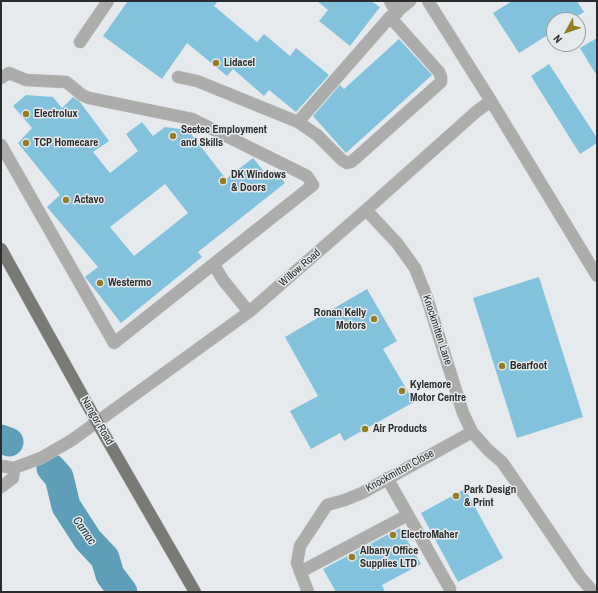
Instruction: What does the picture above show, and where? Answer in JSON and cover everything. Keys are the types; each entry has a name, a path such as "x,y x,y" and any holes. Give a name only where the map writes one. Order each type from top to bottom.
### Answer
{"main road":[{"name":"Nangor Road","path":"1,249 97,422 195,592"}],"street":[{"path":"80,42 108,1"},
{"path":"178,77 197,81 298,122 317,135 342,160 351,162 441,82 439,72 393,15 390,1"},
{"path":"298,122 393,15 410,1"},
{"path":"428,1 491,101 597,276"},
{"path":"1,78 9,73 26,80 66,82 88,98 192,119 307,176 313,185 114,343 1,145"},
{"name":"Willow Road","path":"14,468 41,458 72,440 249,312 477,111 491,101"},
{"name":"Knockmitten Lane","path":"366,210 397,243 415,268 427,298 463,413 472,432 502,462 581,578 593,592"},
{"path":"214,265 223,280 249,312"},
{"name":"Knockmitton Close","path":"300,572 297,563 300,546 327,505 362,493 472,432"},
{"path":"1,466 14,468 12,478 1,487"},
{"path":"387,478 450,589"},
{"path":"308,592 300,572 408,515"}],"building":[{"path":"128,1 218,1 214,6 257,42 264,34 290,56 296,48 329,75 296,112 269,90 264,96 233,69 227,76 187,43 162,79 103,36"},
{"path":"317,1 371,1 380,7 350,46 319,21 328,10"},
{"path":"512,1 577,1 584,12 546,12 546,36 519,53 493,13"},
{"path":"597,38 597,76 582,52 586,52 586,44"},
{"path":"399,39 432,75 346,153 313,116 340,85 344,89"},
{"path":"549,64 597,138 597,143 580,154 531,76"},
{"path":"26,95 53,97 62,108 73,97 80,102 109,141 93,152 110,173 138,151 126,134 142,122 153,136 165,127 188,130 226,179 253,158 267,175 274,170 285,183 198,252 202,257 121,323 85,277 98,267 47,207 60,195 18,143 32,128 13,106","holes":["165,184 188,213 134,256 110,227"]},
{"path":"539,277 583,417 517,438 473,298"},
{"path":"367,289 397,341 383,349 414,402 344,441 340,433 311,449 290,411 318,396 285,337"},
{"path":"465,489 503,558 458,582 421,513"},
{"path":"400,528 421,564 382,585 385,592 336,592 323,569"}],"waterway":[{"name":"Camac","path":"1,439 9,442"},
{"name":"Camac","path":"51,468 59,477 66,506 88,540 105,558 110,575 123,592"}],"place":[{"name":"Lidacel","path":"216,63"},
{"name":"Electrolux","path":"26,114"},
{"name":"Seetec Employment and Skills","path":"173,136"},
{"name":"TCP Homecare","path":"26,143"},
{"name":"DK Windows & Doors","path":"223,181"},
{"name":"Actavo","path":"66,200"},
{"name":"Westermo","path":"100,283"},
{"name":"Ronan Kelly Motors","path":"374,319"},
{"name":"Bearfoot","path":"502,366"},
{"name":"Kylemore Motor Centre","path":"402,391"},
{"name":"Air Products","path":"365,429"},
{"name":"Park Design & Print","path":"456,496"},
{"name":"ElectroMaher","path":"393,535"},
{"name":"Albany Office Supplies LTD","path":"352,557"}]}
